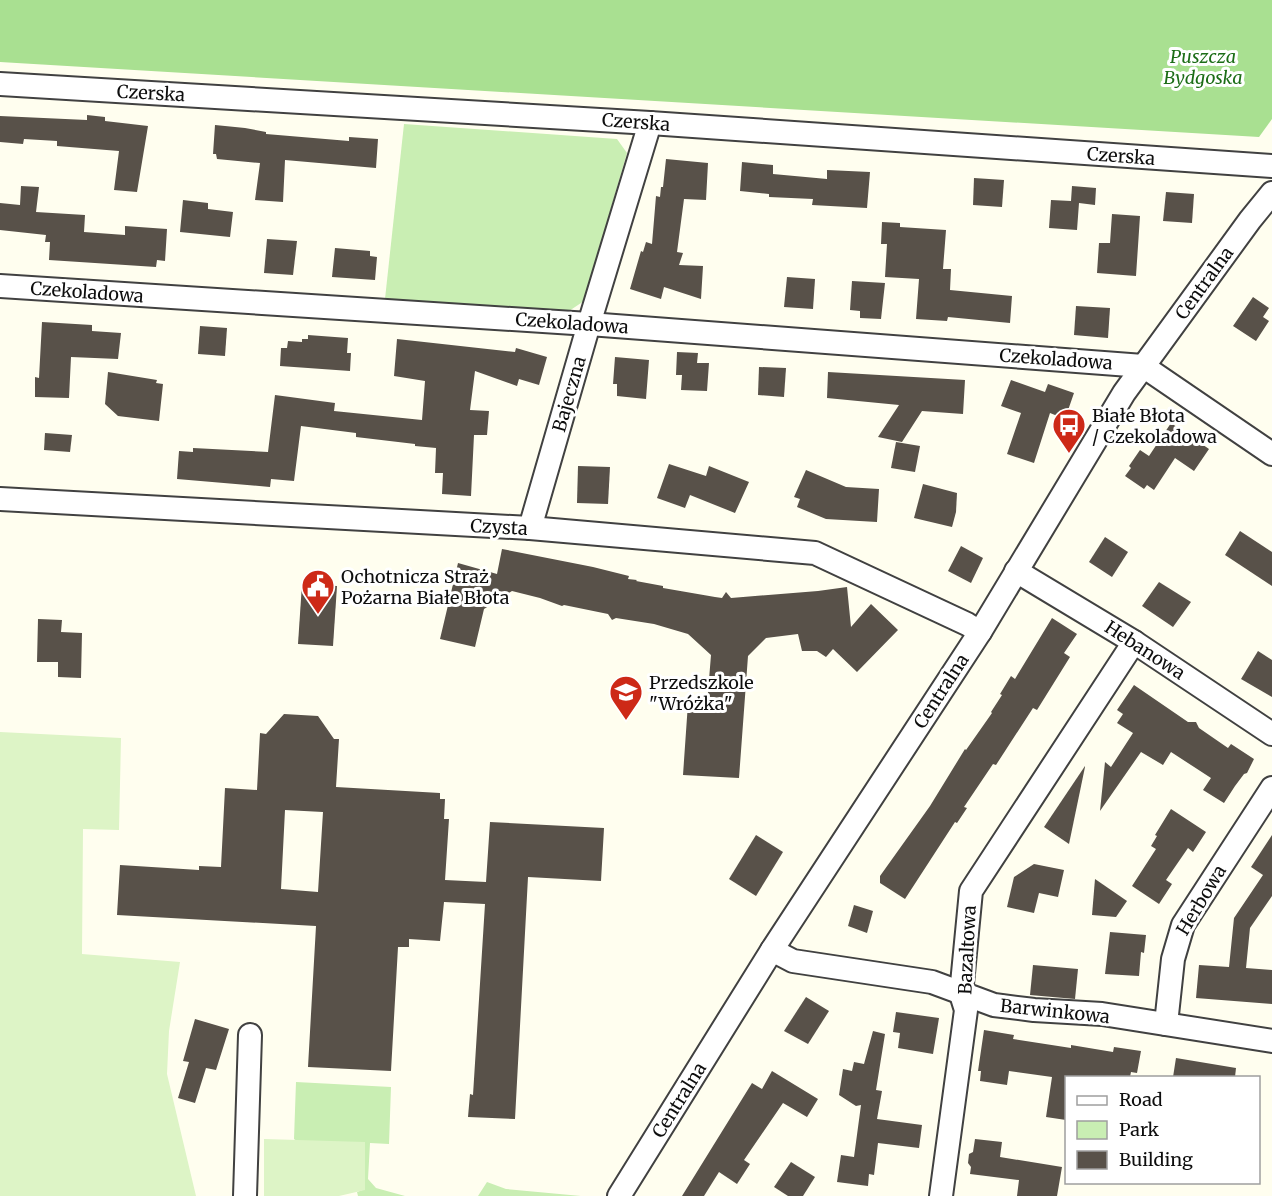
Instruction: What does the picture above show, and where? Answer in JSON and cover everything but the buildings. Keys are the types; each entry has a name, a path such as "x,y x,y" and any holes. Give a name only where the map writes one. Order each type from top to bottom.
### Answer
{"street":[{"name":"Czerska","path":"0,84 650,123 1272,166"},
{"name":"Bajeczna","path":"530,528 650,123"},
{"name":"Centralna","path":"619,1196 772,950 980,632 1124,393 1272,193"},
{"name":"Czekoladowa","path":"0,286 589,324 1143,366"},
{"path":"1143,366 1272,454"},
{"name":"Czysta","path":"0,499 530,528 815,553 980,632"},
{"name":"Hebanowa","path":"1016,571 1134,642 1272,734"},
{"name":"Bazaltowa","path":"941,1196 966,1010 961,994 971,891 1134,642"},
{"name":"Herbowa","path":"1166,1024 1173,959 1183,925 1272,788"},
{"name":"Barwinkowa","path":"772,950 793,961 932,982 994,1005 1102,1014 1272,1041"},
{"path":"245,1196 250,1035"}],"green space":[{"name":"Puszcza Bydgoska","path":"0,0 1272,0 1272,119 1259,137 0,62"},
{"path":"404,124 617,139 627,153 584,301 569,311 385,299"},
{"path":"0,732 121,738 119,830 83,829 82,954 180,962 169,1031 167,1074 196,1196 0,1196"},
{"path":"296,1082 391,1087 389,1144 370,1143 368,1179 376,1188 405,1196 358,1196 357,1192 365,1189 294,1139"},
{"path":"264,1139 365,1142 365,1190 339,1196 264,1196"},
{"path":"487,1182 506,1189 581,1196 478,1196"}],"place":[{"name":"Białe Błota / Czekoladowa","path":"1069,454"},
{"name":"Ochotnicza Straż Pożarna Białe Błota","path":"318,615"},
{"name":"Przedszkole \"Wróżka\"","path":"626,721"}]}
